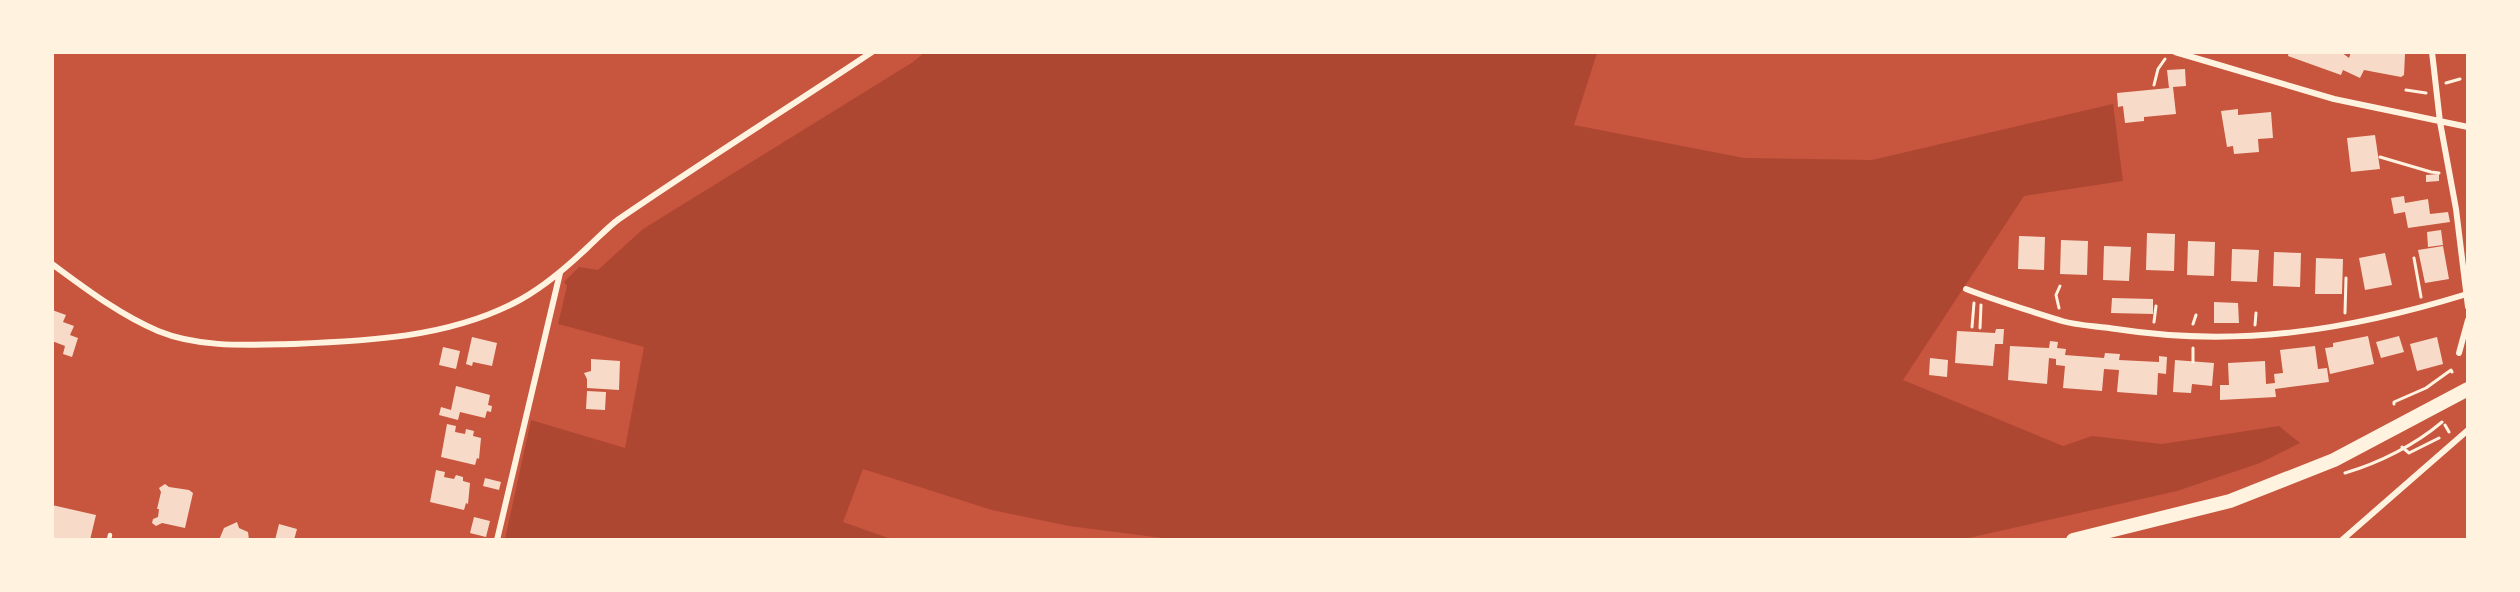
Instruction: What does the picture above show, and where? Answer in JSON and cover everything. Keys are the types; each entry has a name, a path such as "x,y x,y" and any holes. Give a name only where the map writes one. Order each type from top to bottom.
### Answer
{"main road":[{"path":"2073,540 2230,501 2334,460 2468,389"}],"street":[{"path":"52,264 101,301 159,332 196,342 257,345 365,341 417,333 469,320 514,303 560,273 617,221 872,52"},
{"path":"2175,52 2334,99 2468,127"},
{"path":"2432,52 2440,122 2456,209 2468,307"},
{"path":"497,540 560,273"},
{"path":"1966,289 2063,321 2134,332 2218,338 2316,330 2402,313 2467,294"},
{"path":"2459,353 2468,320"},
{"path":"2342,540 2468,430"}],"path":[{"path":"2154,85 2158,69 2169,52"},
{"path":"2406,90 2437,95"},
{"path":"2380,158 2432,172 2449,173"},
{"path":"2414,258 2420,291"},
{"path":"2345,312 2346,278"},
{"path":"2059,306 2056,295 2060,286"},
{"path":"1972,327 1978,294"},
{"path":"1978,294 1980,328"},
{"path":"2154,319 2156,306"},
{"path":"2256,312 2256,322"},
{"path":"2192,326 2196,315"},
{"path":"2193,353 2193,362"},
{"path":"2394,404 2426,388 2451,370 2452,372"},
{"path":"2367,467 2418,440 2448,417"},
{"path":"2402,447 2409,453 2428,443"}],"shaded area":[{"path":"924,53 1597,53 1574,125 1744,158 1872,160 2113,104 2123,181 2024,196 1903,380 2063,446 2092,436 2162,444 2279,426 2300,443 2260,463 2177,491 1964,539 1162,538 1069,526 992,510 863,469 843,522 891,539 505,539 531,420 625,448 644,347 558,324 567,286 564,282 579,267 598,270 643,229"}],"building":[{"path":"2289,52 2341,52 2349,58 2351,52 2405,54 2404,75 2401,77 2364,70 2360,78 2343,70 2341,75 2288,56"},
{"path":"2185,69 2186,86 2173,87 2176,114 2144,117 2144,121 2125,123 2123,106 2118,107 2117,93 2169,88 2167,70"},
{"path":"2238,109 2238,115 2271,112 2273,138 2258,139 2259,152 2234,154 2233,146 2227,147 2221,111"},
{"path":"2375,135 2380,169 2351,172 2347,138"},
{"path":"2439,174 2439,181 2426,182 2426,175"},
{"path":"2404,196 2405,203 2428,199 2430,214 2448,212 2450,222 2408,228 2405,212 2394,214 2391,198"},
{"path":"2441,230 2443,245 2428,247 2427,232"},
{"path":"2147,233 2175,234 2174,271 2146,270"},
{"path":"2019,236 2045,237 2044,270 2018,269"},
{"path":"2061,240 2088,241 2087,275 2060,274"},
{"path":"2188,241 2215,242 2214,276 2187,275"},
{"path":"2104,246 2131,247 2129,281 2103,280"},
{"path":"2443,246 2449,279 2425,283 2418,250"},
{"path":"2232,249 2259,250 2257,282 2231,281"},
{"path":"2274,252 2301,253 2300,287 2273,286"},
{"path":"2385,253 2392,285 2365,290 2359,258"},
{"path":"2316,258 2343,259 2342,294 2315,294"},
{"path":"2112,298 2153,299 2153,314 2111,313"},
{"path":"2214,302 2238,303 2239,323 2214,323"},
{"path":"52,310 66,315 63,322 74,326 70,335 78,338 72,357 63,354 65,346 52,341"},
{"path":"1996,329 2004,329 2003,344 1995,344 1993,366 1955,363 1957,331 1995,333"},
{"path":"2368,336 2374,364 2330,374 2325,348 2333,347 2333,343"},
{"path":"2399,336 2404,352 2381,358 2376,342"},
{"path":"472,337 497,343 492,366 473,362 472,366 466,364"},
{"path":"2437,337 2443,364 2417,371 2410,344"},
{"path":"2050,341 2058,342 2057,348 2066,349 2065,355 2104,358 2105,353 2120,354 2119,360 2159,362 2159,356 2167,357 2166,374 2158,373 2157,395 2117,392 2119,370 2104,369 2102,391 2063,388 2065,366 2056,365 2056,359 2049,358 2047,384 2008,380 2010,346 2049,348"},
{"path":"2315,346 2318,369 2327,368 2329,382 2275,389 2276,397 2220,400 2220,385 2229,385 2228,363 2265,361 2266,384 2275,383 2274,374 2283,373 2280,350"},
{"path":"443,347 460,351 456,369 439,365"},
{"path":"1930,358 1948,360 1947,377 1929,375"},
{"path":"591,359 620,361 619,390 587,388 584,373 591,371"},
{"path":"2175,360 2214,363 2212,386 2192,384 2191,393 2173,392"},
{"path":"456,386 490,395 488,405 492,406 491,412 487,411 485,418 460,412 458,420 439,415 441,407 451,410"},
{"path":"587,391 606,392 605,410 586,409"},
{"path":"447,424 456,426 455,432 465,434 466,429 474,431 473,436 481,438 479,459 477,458 475,465 441,457"},
{"path":"436,470 445,472 444,477 454,479 456,475 470,483 468,504 466,503 464,510 430,502"},
{"path":"485,478 501,482 499,490 483,486"},
{"path":"165,484 193,493 185,528 162,523 156,526 152,523 153,519 158,517 159,509 157,509 161,492 159,488"},
{"path":"52,505 96,515 90,540 52,540"},
{"path":"474,517 490,521 486,537 470,533"},
{"path":"237,522 239,528 248,532 249,540 219,540 224,528"},
{"path":"279,524 297,529 294,540 275,540"}]}
